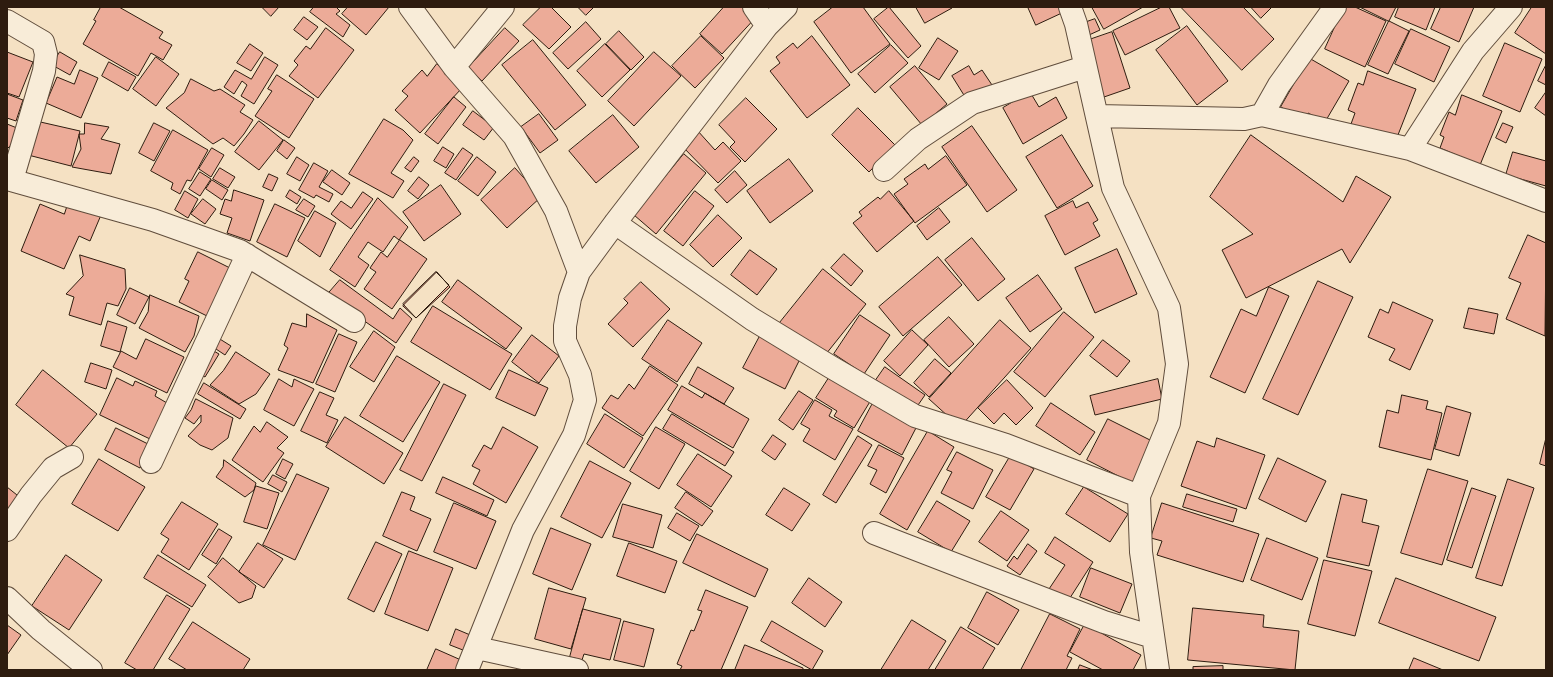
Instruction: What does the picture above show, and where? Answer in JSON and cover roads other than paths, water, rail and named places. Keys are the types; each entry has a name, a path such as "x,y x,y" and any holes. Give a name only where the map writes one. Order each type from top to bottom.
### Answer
{"street":[{"path":"410,7 454,67 514,136 556,211 579,272"},
{"path":"454,67 503,7"},
{"path":"754,7 767,26"},
{"path":"467,670 523,530 574,435 585,400 580,375 565,341 565,326 570,298 579,272 767,26 786,7"},
{"path":"1070,7 1113,188 1169,308 1178,364 1169,423 1139,496 1141,552 1158,670"},
{"path":"1262,114 1279,85 1335,7"},
{"path":"1410,149 1473,51 1511,7"},
{"path":"7,21 43,42 46,54 44,70 9,180 153,220 240,251 354,321"},
{"path":"884,170 918,139 972,103 1085,67"},
{"path":"1097,116 1244,120 1262,114 1410,149 1546,201"},
{"path":"615,223 752,319 915,416 1006,445 1139,496"},
{"path":"151,462 247,255"},
{"path":"7,530 31,495 53,468 72,457"},
{"path":"874,532 1104,622 1153,637"},
{"path":"7,598 41,630 91,670"},
{"path":"477,648 577,670"}]}
